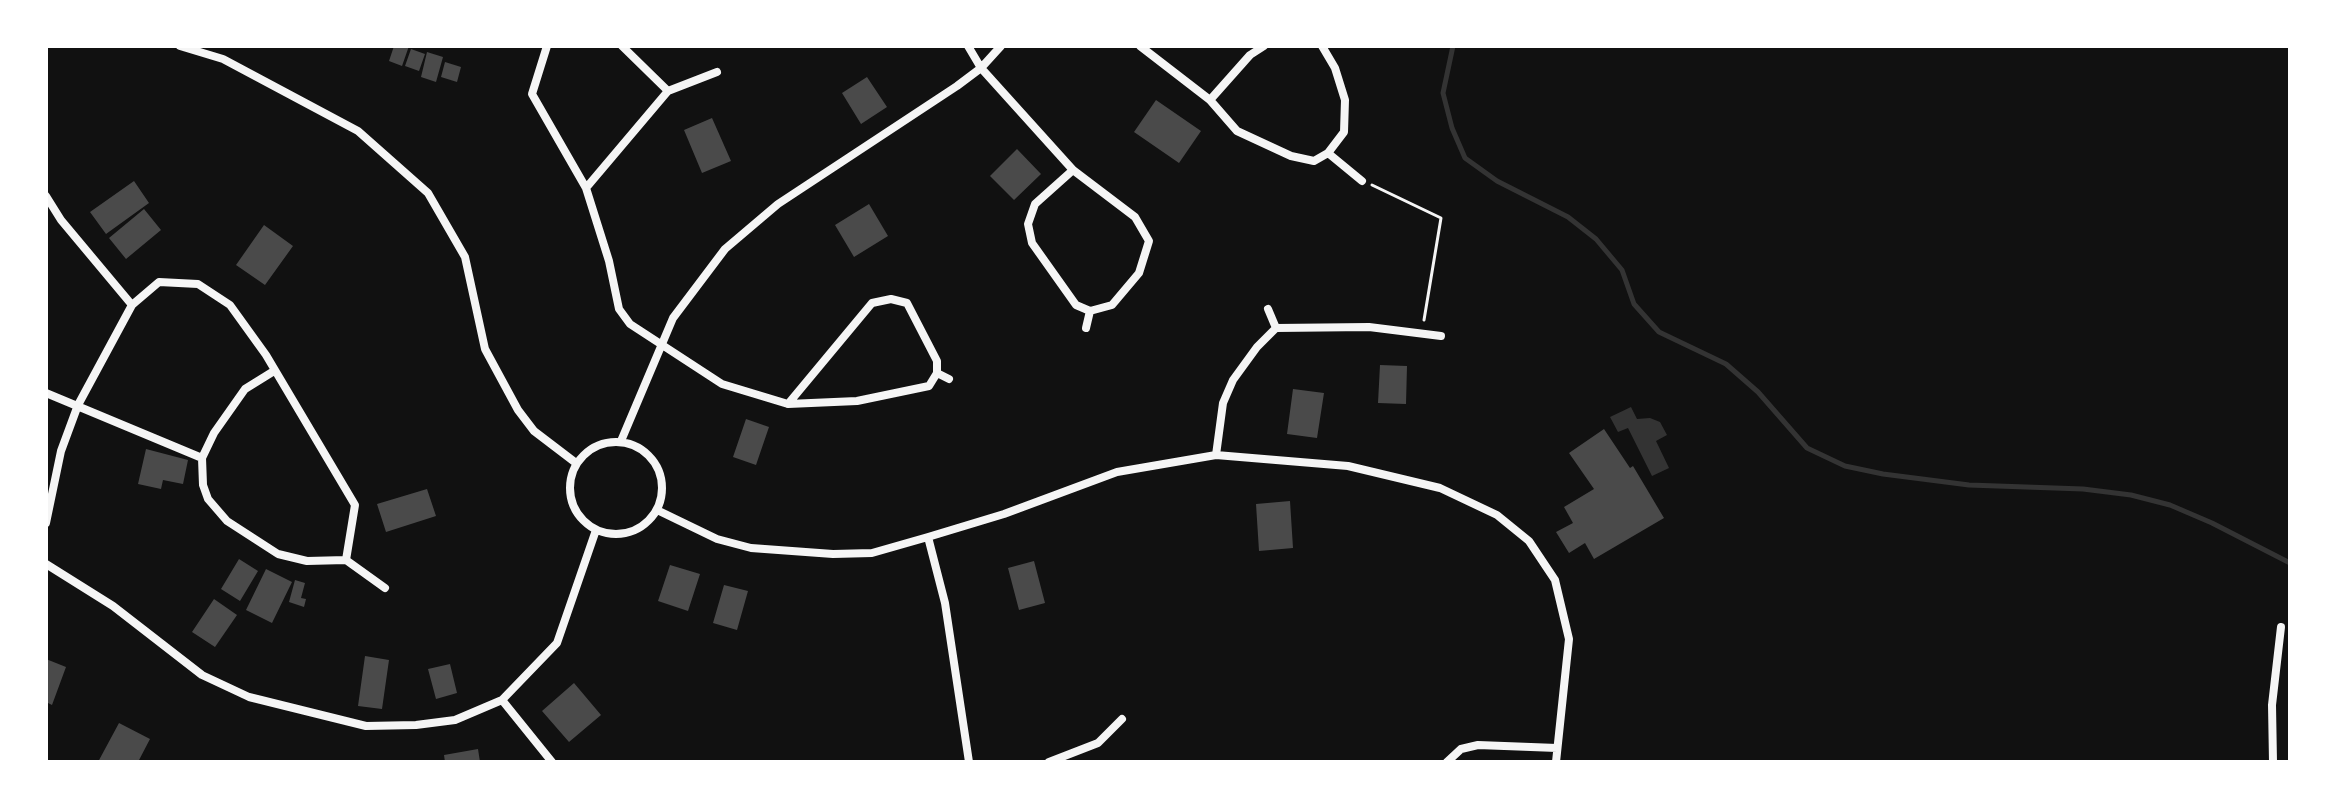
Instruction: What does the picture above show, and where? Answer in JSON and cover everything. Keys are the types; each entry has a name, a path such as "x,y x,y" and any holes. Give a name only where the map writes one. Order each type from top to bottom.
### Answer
{"street":[{"path":"180,46 223,59 358,131 428,193 465,257 485,349 518,410 534,431 576,463"},
{"path":"547,46 532,94 586,188 609,261 619,309 630,324 722,384 788,404 857,401 929,386 937,373 937,361 907,303 891,299 872,303 788,404"},
{"path":"622,46 668,91"},
{"path":"968,46 981,68 1073,170 1135,217 1149,241 1139,273 1112,305 1090,311 1076,305 1032,243 1028,224 1035,204 1073,170"},
{"path":"621,441 661,342 695,285 725,249 778,204 981,68 1001,46"},
{"path":"1140,46 1210,100 1237,131 1278,150 1314,161 1328,153 1344,132 1345,100 1322,46"},
{"path":"1210,100 1250,55 1264,46"},
{"path":"586,188 668,91 717,72"},
{"path":"1328,153 1362,181"},
{"path":"46,196 61,220 132,305"},
{"path":"46,523 61,451 78,405 132,305 159,282 198,284 230,305 355,505 346,560"},
{"path":"1268,309 1276,328"},
{"path":"1086,328 1090,311"},
{"path":"1216,455 1223,403 1233,380 1257,347 1276,328 1354,326 1441,336"},
{"path":"274,371 245,389 214,433 202,458 203,485 208,499 227,521 278,554 307,561 346,560 385,588"},
{"path":"937,373 949,379"},
{"path":"46,393 202,458"},
{"path":"621,441 649,454 658,466 662,496 657,510 637,530 610,534 596,530 577,513 569,488 576,463 596,445 621,441"},
{"path":"657,510 717,539 751,548 833,554 872,553 1004,514 1117,472 1216,455 1348,466 1440,488 1497,515 1529,541 1555,580 1569,639 1569,664 1556,762"},
{"path":"46,564 113,606 202,675 249,697 302,713 366,726 416,725 455,720 502,700 557,643 596,530"},
{"path":"928,537 945,603 970,762"},
{"path":"2273,762 2272,705 2281,627"},
{"path":"502,700 552,762"},
{"path":"1049,762 1098,743 1122,719"},
{"path":"1447,762 1461,749 1478,745 1557,748"}],"path":[{"path":"1362,181 1441,218 1422,332"}],"shaded area":[{"path":"1631,407 1637,419 1650,418 1660,422 1667,435 1656,441 1669,468 1652,476 1628,428 1618,432 1610,417"}],"building":[{"path":"394,46 409,46 402,66 389,61"},
{"path":"411,49 425,54 419,71 405,66"},
{"path":"427,52 443,57 436,82 421,77"},
{"path":"445,62 461,67 457,82 441,77"},
{"path":"867,77 887,107 861,124 842,93"},
{"path":"1156,100 1201,131 1179,163 1134,132"},
{"path":"712,118 731,161 702,173 684,130"},
{"path":"1017,149 1041,174 1014,200 990,176"},
{"path":"134,181 149,203 106,234 90,212"},
{"path":"869,204 888,236 854,257 835,225"},
{"path":"144,209 161,230 126,259 109,238"},
{"path":"264,225 293,246 265,285 236,265"},
{"path":"1380,365 1407,366 1406,404 1378,403"},
{"path":"1293,389 1324,393 1317,438 1287,434"},
{"path":"746,419 769,427 756,465 733,457"},
{"path":"1604,429 1630,468 1633,466 1664,518 1594,559 1585,543 1569,553 1556,532 1573,523 1564,507 1594,489 1569,453"},
{"path":"146,449 188,460 183,484 163,480 161,489 138,484"},
{"path":"427,489 436,516 386,532 377,504"},
{"path":"1290,501 1293,548 1259,551 1256,504"},
{"path":"239,559 258,571 240,601 221,589"},
{"path":"1034,561 1045,603 1019,610 1008,568"},
{"path":"670,565 700,574 688,611 658,601"},
{"path":"266,569 292,582 272,623 246,610"},
{"path":"295,580 305,583 301,598 306,599 304,607 289,602"},
{"path":"724,585 748,591 737,630 713,623"},
{"path":"214,599 237,615 215,647 192,632"},
{"path":"365,656 389,660 382,709 358,706"},
{"path":"46,659 66,667 52,705 46,702"},
{"path":"450,664 457,693 436,699 428,669"},
{"path":"574,683 601,715 569,742 542,711"},
{"path":"119,723 150,739 138,762 98,762"},
{"path":"478,749 480,762 445,762 444,755"}],"waterway":[{"path":"1453,46 1443,93 1452,128 1465,158 1497,181 1568,217 1596,239 1622,270 1634,304 1659,332 1726,364 1758,392 1807,448 1845,466 1883,474 1969,485 2083,489 2131,495 2170,505 2290,563"}]}
